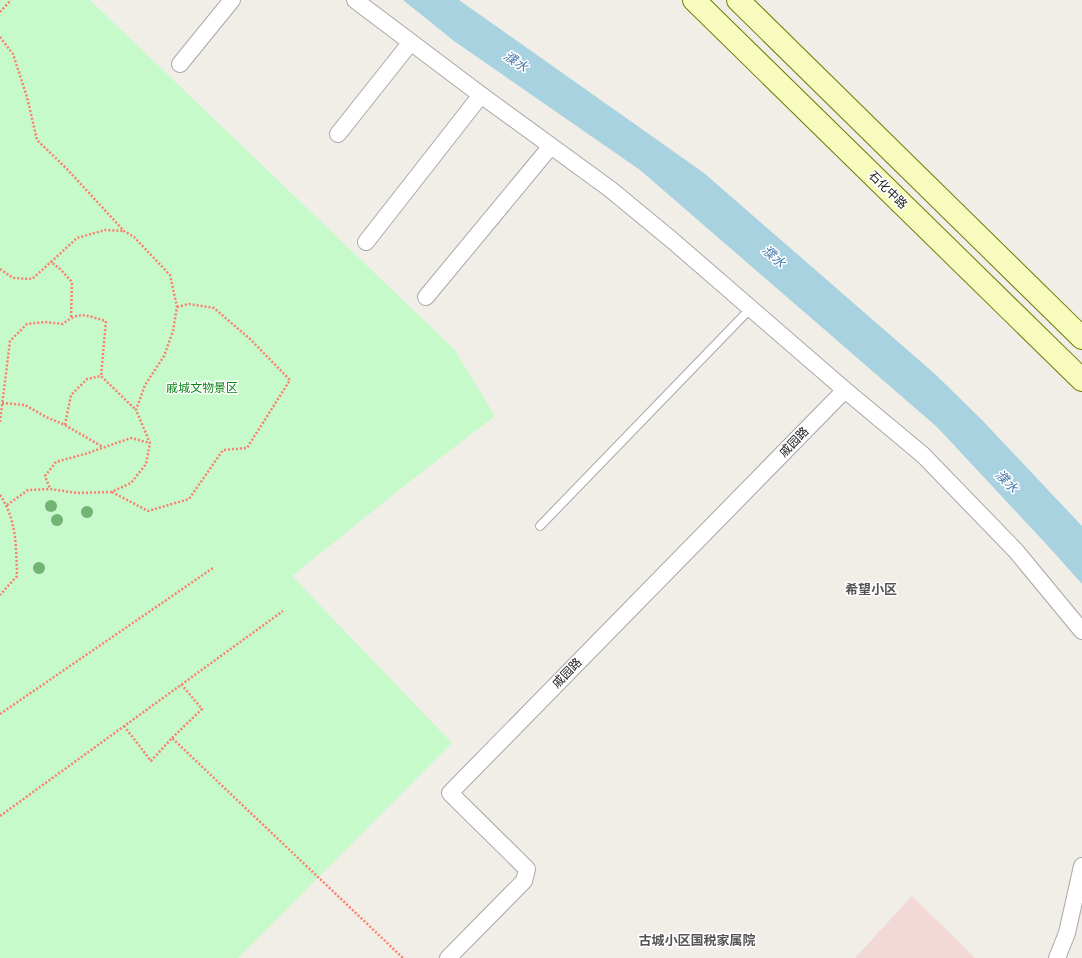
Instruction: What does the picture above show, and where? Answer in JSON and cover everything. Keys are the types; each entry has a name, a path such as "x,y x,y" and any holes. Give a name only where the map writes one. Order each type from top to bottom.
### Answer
{"main road":[{"name":"石化中路","path":"694,0 1082,380"},
{"path":"738,0 1082,338"}],"street":[{"path":"180,64 232,0"},
{"path":"355,0 481,95 610,189 923,455 1016,551 1082,631"},
{"path":"338,134 411,42"},
{"path":"366,242 481,95"},
{"path":"426,297 551,146"},
{"name":"戚园路","path":"448,958 524,881 527,869 450,793 845,390"},
{"path":"1057,958 1067,933 1082,866"}],"lane":[{"path":"540,526 750,309"}],"path":[{"path":"0,12 11,0"},
{"path":"0,36 13,54 27,97 37,140 67,169 124,231 134,237 170,275 177,307 173,331 164,356 145,385 136,410"},
{"path":"0,269 13,278 32,279 77,238 105,230 124,231"},
{"path":"51,262 72,282 71,317"},
{"path":"111,492 148,511 189,499 223,450 247,448 290,380 250,339 214,308 188,304 177,307"},
{"path":"0,422 10,340 28,324 45,322 63,324 71,317 82,314 106,321 101,376"},
{"path":"7,505 28,490 50,489 77,493 111,492 131,483 146,464 150,443 136,410 101,376"},
{"path":"65,425 71,395 87,379 101,376"},
{"path":"2,403 25,405 46,417 65,425 103,447"},
{"path":"50,489 45,476 56,462 85,454 131,438 150,443"},
{"path":"0,495 7,505 16,535 17,576 0,595"},
{"path":"0,714 213,568"},
{"path":"0,816 283,612"},
{"path":"124,726 151,761 202,709 182,684"},
{"path":"172,738 403,958"}],"shaded area":[{"path":"912,896 975,958 855,958"}],"green space":[{"name":"戚城文物景区","path":"0,0 90,0 454,349 495,416 413,479 292,576 452,743 238,958 0,958"}],"water":[{"name":"濮水","path":"403,0 459,0 704,173 935,374 982,420 1082,526 1082,584 937,427 640,170 454,41"}],"district":[{"name":"希望小区","path":"871,589"},
{"name":"古城小区国税家属院","path":"697,940"}]}
